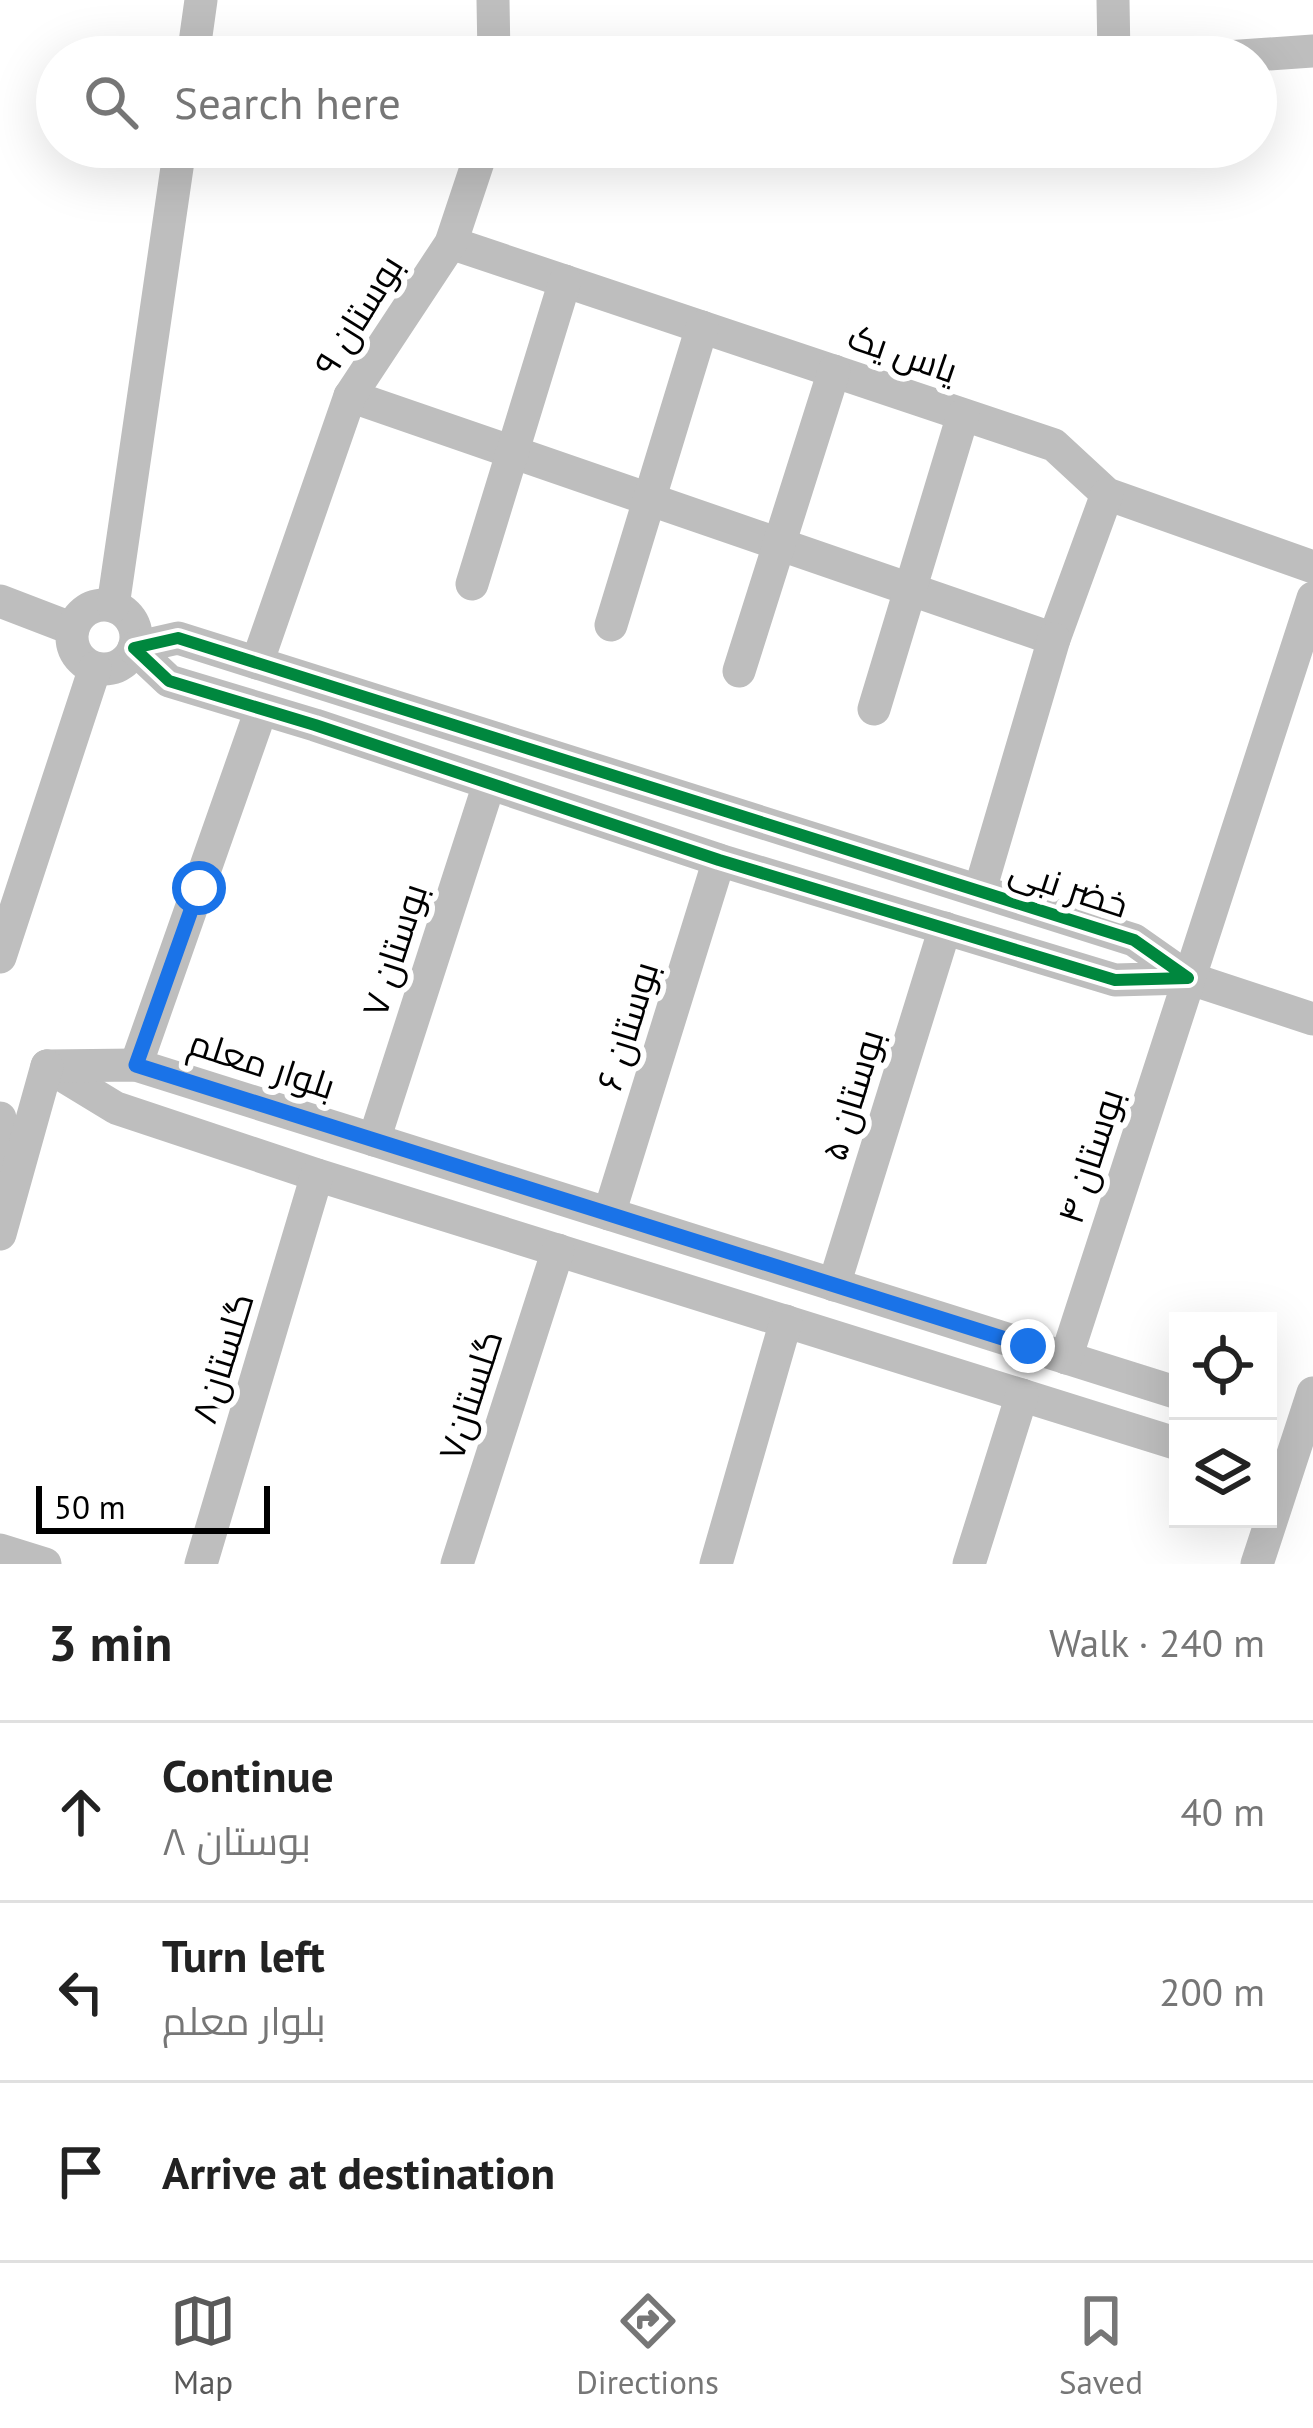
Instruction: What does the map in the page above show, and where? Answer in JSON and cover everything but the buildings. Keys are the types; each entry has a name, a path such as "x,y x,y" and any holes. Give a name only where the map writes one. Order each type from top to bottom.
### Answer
{"street":[{"path":"196,36 201,0"},
{"path":"493,0 494,36"},
{"path":"1113,0 1114,36"},
{"path":"1277,53 1313,50"},
{"path":"113,606 177,168"},
{"name":"بوستان ۹","path":"257,663 350,396 451,243 476,168"},
{"name":"یاس یک","path":"451,243 1054,445 1107,494 1313,566"},
{"path":"472,584 565,281"},
{"path":"611,625 702,327"},
{"path":"739,671 834,371"},
{"path":"350,396 1054,639"},
{"path":"874,710 963,415"},
{"path":"980,890 1054,639 1107,494"},
{"path":"1188,978 1313,598"},
{"path":"0,601 73,629"},
{"path":"113,606 134,625 134,648 123,664 95,668 74,649 73,629 86,610 113,606"},
{"name":"خضر نبی","path":"134,648 178,638 980,890 1134,940 1188,978 1313,1019"},
{"name":"خضر نبی","path":"134,648 170,681 719,860 1115,980 1188,978"},
{"path":"0,957 95,668"},
{"path":"136,1065 261,710"},
{"name":"بوستان ۷","path":"374,1140 488,784"},
{"name":"بوستان ۶","path":"609,1214 719,860"},
{"name":"بوستان ۵","path":"834,1285 945,928"},
{"name":"بوستان ۴","path":"1066,1358 1188,978"},
{"name":"بلوار معلم","path":"46,1066 136,1065 1169,1391"},
{"path":"0,1234 46,1066 116,1108 1169,1441"},
{"path":"0,1118 11,1198"},
{"name":"گلستان۸","path":"201,1564 317,1174"},
{"name":"گلستان۷","path":"458,1564 558,1250"},
{"path":"716,1564 786,1321"},
{"path":"1257,1564 1289,1478 1294,1430 1313,1393"},
{"path":"969,1564 1022,1395"},
{"path":"0,1550 45,1564"}],"cycle path":[{"path":"178,638 1134,940 1188,978 1115,980 719,860 169,681 134,648 178,638"}],"route":[{"path":"199,888 136,1065 1028,1346"}]}
